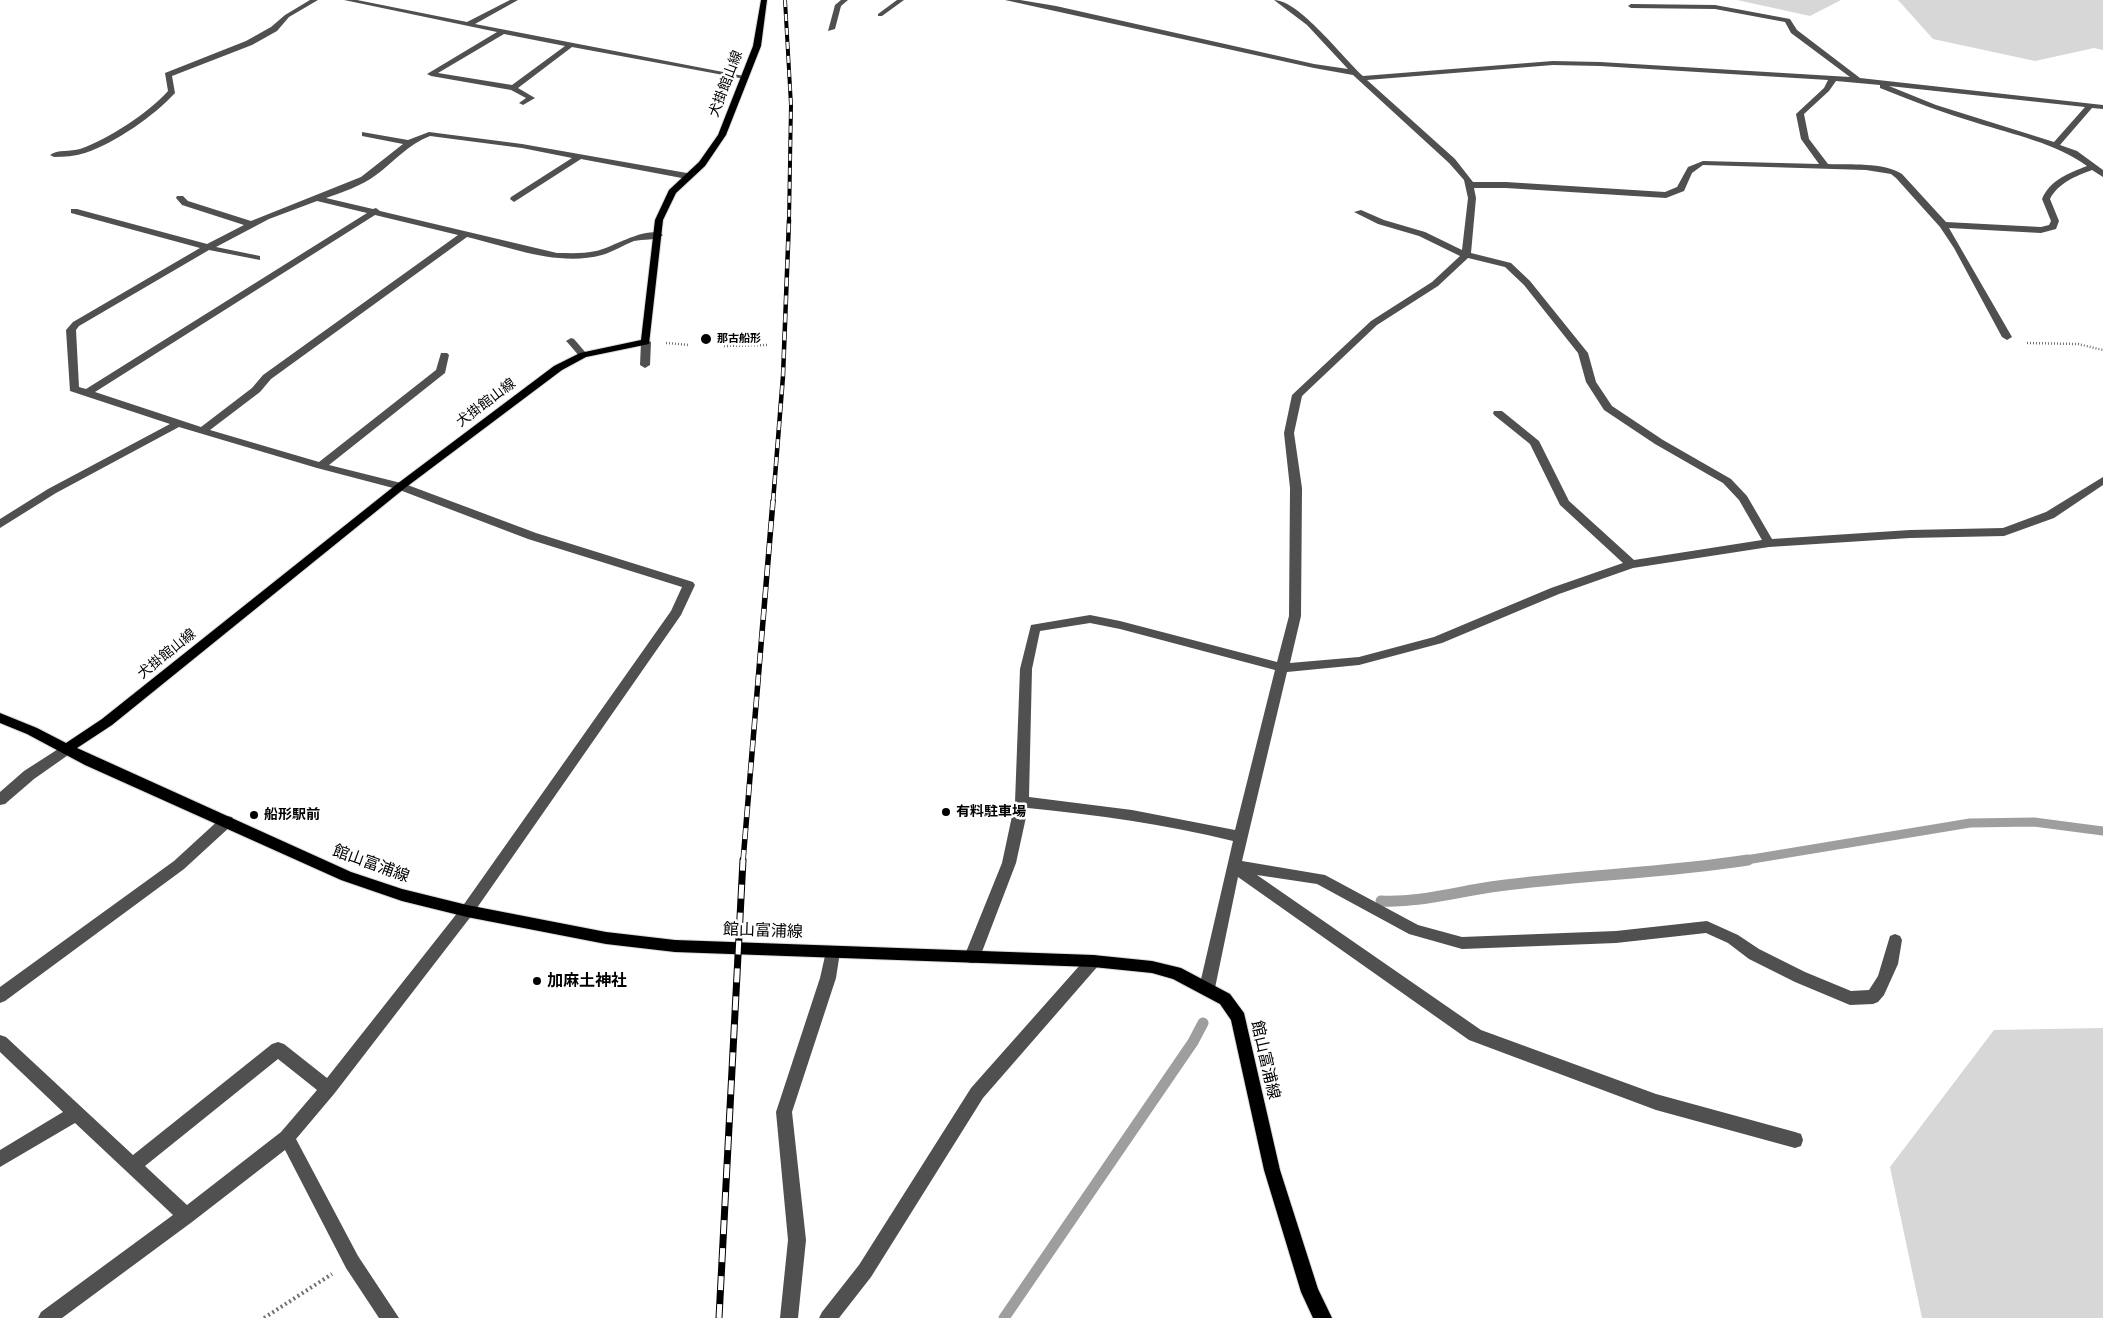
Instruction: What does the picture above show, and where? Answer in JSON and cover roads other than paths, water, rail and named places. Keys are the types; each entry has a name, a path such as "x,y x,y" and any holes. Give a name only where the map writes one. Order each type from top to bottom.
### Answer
{"main road":[{"name":"犬掛館山線","path":"66,749 107,722 401,486 558,368 583,355 646,342 659,235 659,220 672,192 702,164 717,144 757,46 764,0"},
{"name":"館山富浦線","path":"0,718 346,876 402,895 467,911 606,938 675,946 1093,962 1152,967 1176,973 1207,988 1224,999 1238,1018 1272,1170 1310,1292 1323,1318"}],"street":[{"path":"54,155 87,150 144,116 165,100 172,91 168,75 249,42 274,29 287,16 315,0"},
{"path":"347,0 571,45 745,77"},
{"path":"469,24 515,0"},
{"path":"831,29 838,5 845,0"},
{"path":"880,15 901,0"},
{"path":"1008,0 1056,8 1359,75 1567,62 1858,80 2103,107"},
{"path":"1207,988 1233,865 1295,616 1296,488 1289,432 1297,395 1374,323 1435,284 1466,255 1472,198 1471,185 1452,161 1359,75 1309,24 1277,0"},
{"path":"1631,6 1716,7 1788,20 1794,31 1858,80"},
{"path":"504,31 431,74 513,88 531,98 523,103"},
{"path":"513,88 571,45"},
{"path":"1824,166 1805,139 1800,114 1829,88 1833,79"},
{"path":"1874,82 1933,107 2074,153 2103,174"},
{"path":"2054,146 2091,105"},
{"path":"364,134 410,143"},
{"path":"47,1318 186,1216 287,1138 328,1089 467,911 678,612 689,585 532,536 401,486 321,466 202,431 74,389 71,330 76,324 91,315 251,224 295,205 319,199 367,178 417,138 429,134 504,143 687,176"},
{"path":"514,199 580,156"},
{"path":"1471,185 1506,185 1666,194 1681,189 1690,168 1703,163 1824,166 1866,168 1893,172 1906,182 1943,225 1971,270 2007,337"},
{"path":"1943,225 2041,230 2053,227 2055,221 2046,199 2048,191 2076,174 2093,167"},
{"path":"180,198 193,207 251,224"},
{"path":"319,199 376,211 464,235 557,256 581,256 601,253 632,240 659,235"},
{"path":"74,211 210,248 257,258"},
{"path":"87,393 376,211"},
{"path":"1358,212 1381,222 1422,234 1466,255 1508,265 1527,283 1583,353 1591,382 1608,408 1659,442 1727,481 1743,498 1769,543"},
{"path":"202,431 256,390 267,377 356,315 370,302 464,235"},
{"path":"571,342 583,355"},
{"path":"645,365 646,342"},
{"path":"321,466 441,371 444,355"},
{"path":"1498,413 1520,429 1536,444 1564,504 1617,550 1630,564"},
{"path":"0,524 52,491 178,423"},
{"path":"972,957 1009,862 1022,802 1026,669 1035,628 1090,620 1120,625 1283,668 1359,661 1438,640 1555,591 1630,564 1769,543 1928,533 2004,532 2050,515 2103,480"},
{"path":"0,800 29,775 66,749"},
{"path":"1022,802 1110,811 1186,824 1240,837"},
{"path":"0,996 179,865 227,821"},
{"path":"1233,865 1320,879 1414,930 1462,943 1616,937 1707,927 1733,939 1754,954 1800,978 1850,998 1873,998 1884,983 1891,965 1895,940"},
{"path":"1233,865 1475,1035 1656,1102 1795,1140"},
{"path":"789,1318 797,1240 784,1112 828,978 832,952"},
{"path":"828,1318 865,1271 977,1093 1093,962"},
{"path":"0,1042 186,1216"},
{"path":"132,1166 278,1049 328,1089"},
{"path":"0,1159 76,1113"},
{"path":"287,1138 352,1262 390,1318"}],"waterway":[{"path":"1740,861 1970,823 2034,822 2103,831"},
{"path":"1381,901 1410,900 1529,882 1686,868 1748,860"},
{"path":"1004,1318 1193,1042 1203,1023"}],"railway":[{"path":"785,0 791,105 789,221"},
{"path":"773,502 783,376 789,220"},
{"path":"743,861 773,501"},
{"path":"719,1318 743,860"}],"place":[{"name":"那古船形","path":"706,339"},
{"name":"有料駐車場","path":"946,812"},
{"name":"船形駅前","path":"254,815"},
{"name":"加麻土神社","path":"537,981"}]}
